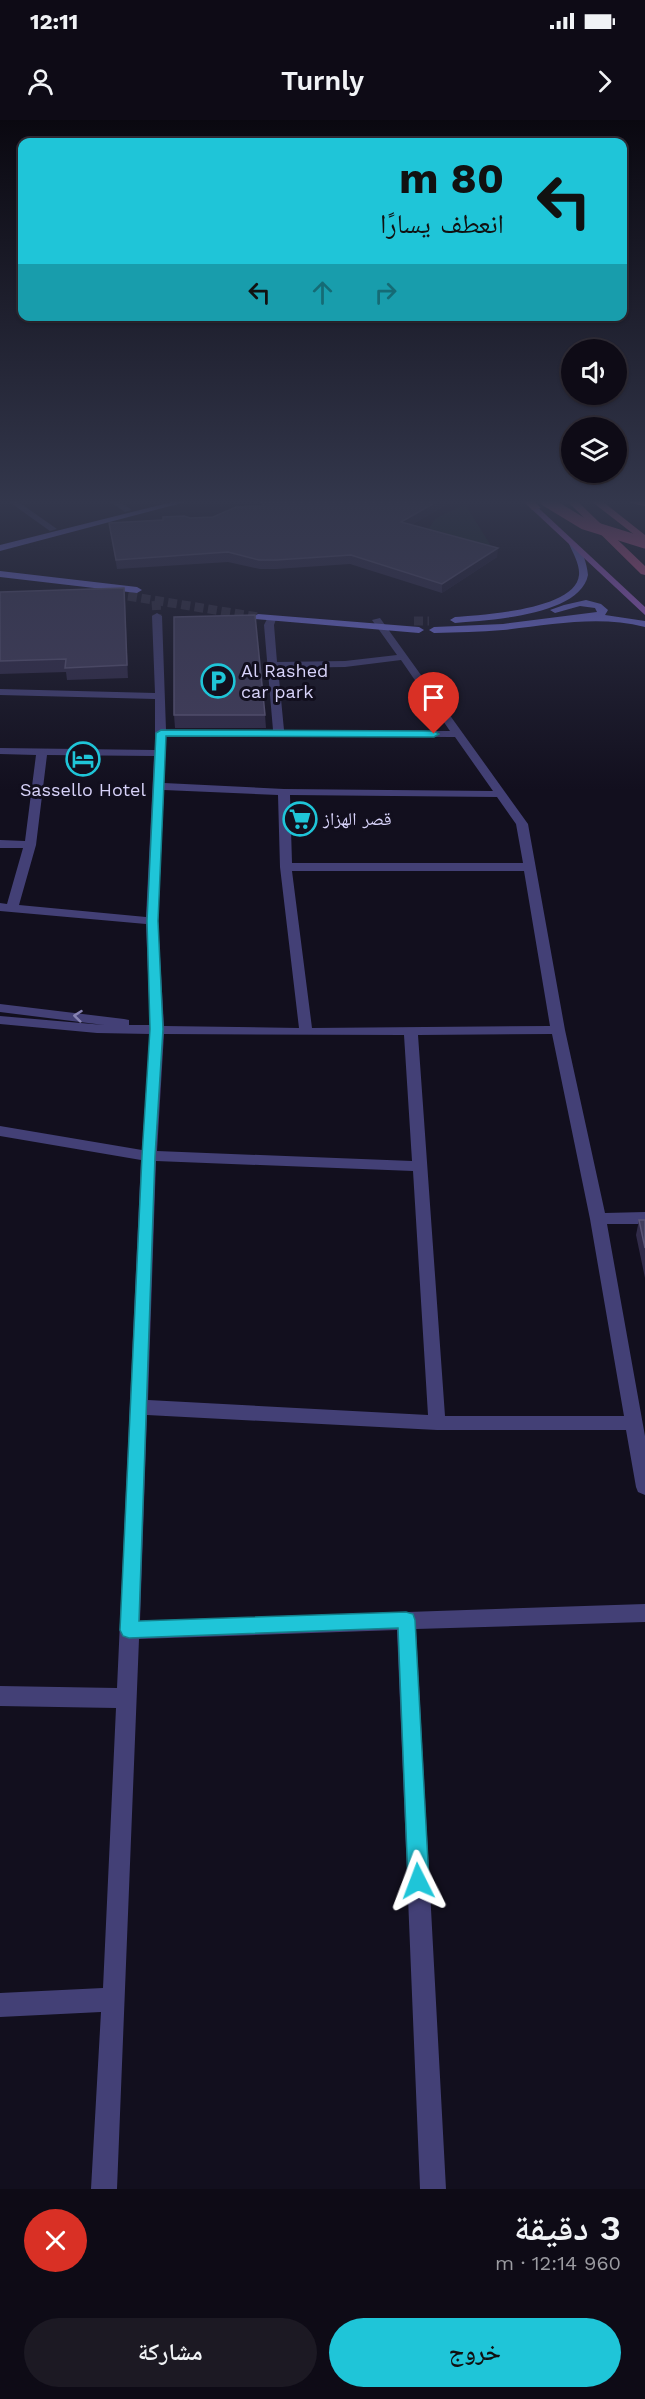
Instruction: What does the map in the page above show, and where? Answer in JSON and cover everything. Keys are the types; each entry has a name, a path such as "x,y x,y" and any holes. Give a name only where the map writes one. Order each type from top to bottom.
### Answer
{"main road":[{"path":"477,618 520,617 584,603 593,604 603,610 601,614 589,616 500,627 431,625 540,607 566,598"},
{"path":"630,598 645,612"},
{"path":"379,623 260,614 271,619 417,625"},
{"path":"589,616 624,619 645,624"}],"street":[{"path":"104,2189 149,1156 157,1029 152,921 158,753 161,733 157,615"},
{"path":"271,619 269,625 279,734"},
{"path":"379,623 522,824 558,1029 598,1219 645,1486"},
{"path":"273,665 338,664 403,657"},
{"path":"0,692 160,696"},
{"path":"161,733 457,734"},
{"path":"0,751 158,753"},
{"path":"42,753 30,845 6,907 152,921"},
{"path":"158,786 284,792 500,794"},
{"path":"284,792 286,867 306,1032"},
{"path":"0,844 30,845"},
{"path":"286,867 528,867"},
{"path":"0,1008 102,1018 157,1029"},
{"path":"0,1020 97,1029 306,1032 558,1029"},
{"path":"411,1031 437,1423"},
{"path":"0,1131 149,1156 420,1166"},
{"path":"598,1219 645,1218"},
{"path":"138,1407 437,1423 633,1423"},
{"path":"129,1630 645,1613"},
{"path":"406,1620 433,2189"},
{"path":"0,1696 126,1698"},
{"path":"0,2005 114,1999"}],"building":[{"path":"0,598 124,598 127,665 65,668 66,659 0,661"},
{"name":"Al Rashed car park","path":"255,615 265,715 174,715 174,617"},
{"path":"639,1220 645,1220 645,1248"}],"tunnel":[{"path":"138,598 258,617"},
{"path":"156,601 157,616"},
{"path":"414,621 429,621"}],"place":[{"name":"Al Rashed car park","path":"218,681"},
{"name":"Sassello Hotel","path":"83,759"},
{"name":"قصر الهزاز","path":"300,819"}],"route":[{"path":"418,1881 406,1620 129,1630 149,1156 157,1029 152,921 158,753 161,733 434,734"}]}
